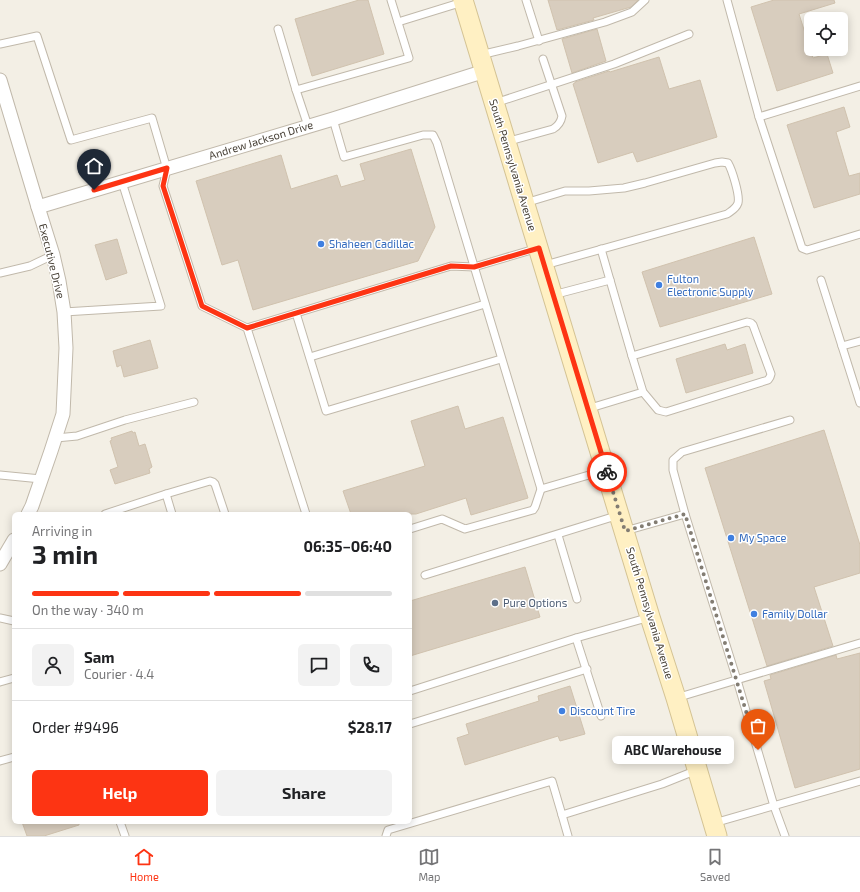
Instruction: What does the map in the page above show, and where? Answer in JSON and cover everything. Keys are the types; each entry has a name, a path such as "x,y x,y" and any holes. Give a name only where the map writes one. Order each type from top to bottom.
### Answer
{"main road":[{"name":"South Pennsylvania Avenue","path":"463,1 715,830"}],"street":[{"name":"Andrew Jackson Drive","path":"38,207 333,118 482,63"},
{"name":"Executive Drive","path":"0,80 53,255 64,312 66,348 63,414 56,438 29,512"},
{"path":"1,559 12,543"}],"lane":[{"path":"296,90 409,58 391,0"},
{"path":"526,0 539,41"},
{"path":"482,63 539,41 605,22 632,12 645,0"},
{"path":"727,0 758,117 802,248 807,250 860,234"},
{"path":"398,22 463,1"},
{"path":"278,29 308,126"},
{"path":"494,103 614,64 689,34"},
{"path":"0,44 37,36 70,140 152,118 167,168 163,186 202,306 247,328 451,266 474,267 601,249 727,214 738,205 738,197 731,168 728,163 722,162 631,186 589,191 565,191 525,203"},
{"path":"506,142 553,129 562,120 543,59"},
{"path":"758,117 860,86"},
{"path":"333,118 344,157 423,135 433,135 437,143 541,489 533,510 465,530 442,520 412,528"},
{"path":"64,312 161,306 122,182"},
{"path":"601,249 632,356 643,392 658,410 666,412 768,380 771,374 753,325 747,322 632,356"},
{"path":"0,273 30,266 53,255"},
{"path":"553,295 610,280"},
{"path":"822,280 860,403"},
{"path":"310,357 485,304"},
{"path":"296,313 326,411 501,359"},
{"path":"247,328 305,512"},
{"path":"842,346 860,341"},
{"path":"587,409 643,392"},
{"path":"56,438 77,436 125,420 194,402"},
{"path":"784,836 685,514 673,470 674,460 682,452 790,420"},
{"path":"541,489 606,470"},
{"path":"0,475 41,479"},
{"path":"111,512 210,481 215,484 224,512"},
{"path":"166,494 171,512"},
{"path":"425,576 558,535 622,523 685,514"},
{"path":"558,535 577,599"},
{"path":"412,690 576,638 650,617"},
{"path":"0,618 12,621"},
{"path":"576,638 602,716"},
{"path":"676,698 860,643"},
{"path":"412,723 587,670"},
{"path":"0,682 12,679"},
{"path":"0,761 12,758"},
{"path":"562,816 662,784 697,770"},
{"path":"412,823 552,781 568,836"},
{"path":"715,830 774,806 860,781"},
{"path":"121,824 125,836"},
{"path":"386,836 388,830 408,824"}],"building":[{"path":"359,0 368,0 384,54 312,76 295,19"},
{"path":"548,0 638,0 631,7 593,18 594,20 557,30"},
{"path":"774,0 834,0 835,3 799,14 804,30 804,56 812,56 813,58 828,56 833,73 777,91 751,7"},
{"path":"597,29 606,61 572,73 562,39"},
{"path":"659,57 669,89 700,80 717,137 637,162 633,152 598,163 573,84 575,82 609,71 610,72"},
{"path":"844,107 850,127 836,132 849,176 860,173 860,194 814,208 787,125"},
{"name":"Shaheen Cadillac","path":"411,149 435,227 418,261 253,310 238,260 222,265 196,181 281,155 291,189 337,175 341,187 365,180 360,164"},
{"path":"754,237 772,294 660,327 642,272"},
{"path":"117,239 127,273 106,280 95,245"},
{"path":"150,340 158,368 124,377 121,365 117,367 113,351"},
{"path":"725,344 727,350 745,344 753,373 686,393 676,359"},
{"path":"458,406 465,429 503,417 528,498 471,515 466,498 416,514 412,514 412,512 350,512 343,491 425,466 411,421"},
{"path":"824,430 860,545 860,573 814,587 833,646 767,666 705,468"},
{"path":"132,431 133,433 135,432 139,446 145,444 152,467 149,469 150,473 115,484 110,470 118,467 110,441 112,440 111,438"},
{"path":"525,567 540,617 412,655 412,600"},
{"path":"860,653 860,769 795,788 764,681 771,679 770,675 836,655 837,659"},
{"path":"570,686 585,734 560,741 558,736 465,765 457,738 469,734 466,724 539,701 538,696"},
{"path":"23,824 79,824 44,836 27,836"}],"way so far":[{"path":"607,472 625,531 685,514 758,750"}],"place":[{"name":"Shaheen Cadillac","path":"321,244"},
{"name":"Fulton Electronic Supply","path":"659,285"},
{"name":"My Space","path":"731,538"},
{"name":"Pure Options","path":"495,603"},
{"name":"Family Dollar","path":"754,614"},
{"name":"Discount Tire","path":"562,711"},
{"name":"ABC Warehouse","path":"758,750"}],"route":[{"path":"94,190 167,168 163,186 202,306 247,328 451,266 474,267 539,248 607,472"}]}
